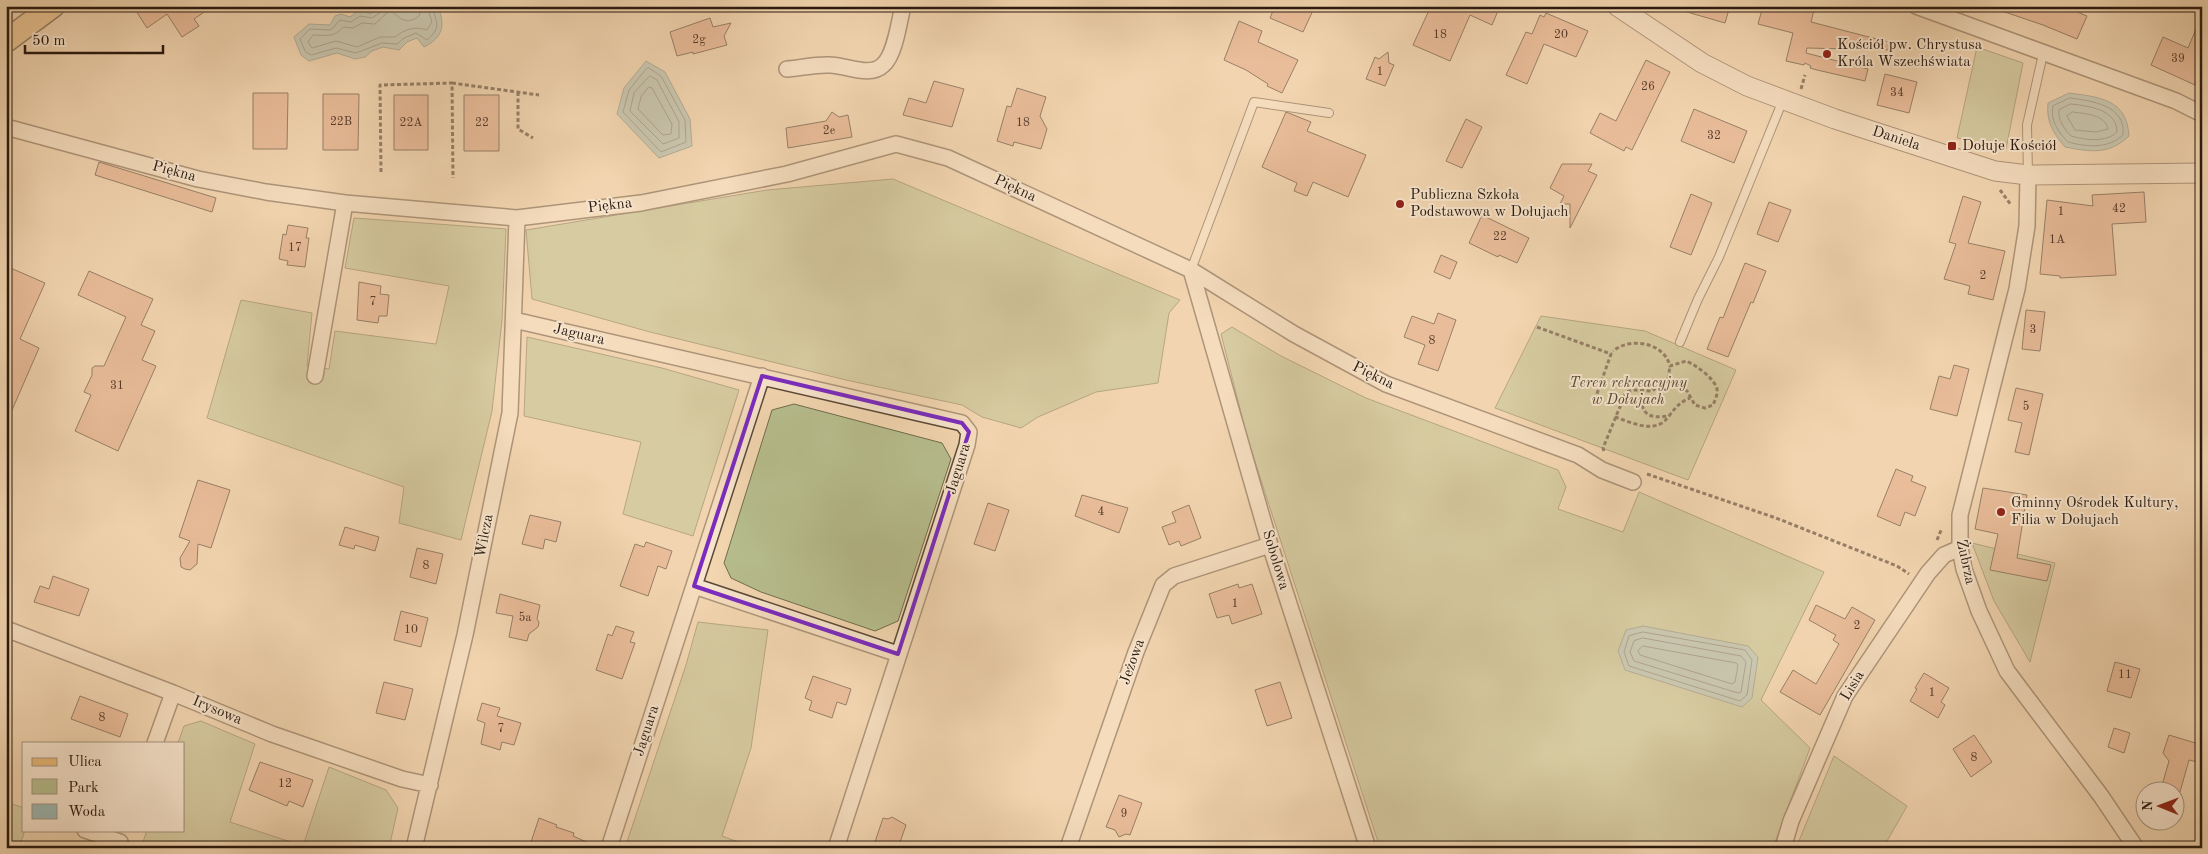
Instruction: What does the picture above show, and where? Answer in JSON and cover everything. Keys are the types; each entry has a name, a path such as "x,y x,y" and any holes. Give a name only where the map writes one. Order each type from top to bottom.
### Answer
{"main road":[{"path":"6,41 53,6"}],"street":[{"path":"787,69 829,64 876,70 884,65 891,52 903,6"},
{"name":"Daniela","path":"1617,6 1711,68 1974,165 1995,171 2028,175 2202,173"},
{"path":"1916,6 2176,101 2202,114"},
{"name":"Piękna","path":"6,127 198,179 266,192 345,203 517,218 641,203 767,178 896,144 948,158 1191,270 1294,334 1386,384 1578,455 1602,470 1638,477"},
{"name":"Żubrza","path":"2028,175 2027,226 2021,268 1960,514 1960,548 1964,569 1979,611 2007,671 2101,796 2136,848"},
{"path":"315,376 345,203"},
{"name":"Wilcza","path":"414,848 466,635 510,413 517,218"},
{"name":"Sobolowa","path":"1191,270 1270,546 1368,848"},
{"name":"Jaguara","path":"514,320 962,423 969,432 967,444 836,848"},
{"name":"Jaguara","path":"609,848 762,376"},
{"name":"Jeżowa","path":"1068,848 1136,652 1163,585 1174,576 1270,546"},
{"name":"Lisia","path":"1783,848 1791,821 1845,696 1932,567 1944,555 1960,548"},
{"path":"694,586 898,654"},
{"name":"Irysowa","path":"6,629 173,693 272,734 402,779 430,785"},
{"path":"156,742 173,693"},
{"path":"93,832 121,840"}],"lane":[{"path":"2028,175 2028,125 2043,54"},
{"path":"1680,342 1791,98"},
{"path":"1191,270 1254,102 1329,113"}],"path":[{"path":"1791,98 1805,75"},
{"path":"452,83 452,178"},
{"path":"381,172 380,85 452,83 539,95"},
{"path":"518,92 518,128 534,138"},
{"path":"1998,188 2008,200 2014,212"},
{"path":"1537,327 1611,354 1593,405"},
{"path":"1606,458 1603,448 1626,392 1634,390 1641,392 1652,391 1668,379 1670,366 1666,356 1652,345 1620,345 1613,351"},
{"path":"1668,379 1687,391 1695,406 1705,408 1713,405 1717,389 1712,380 1689,362 1670,366"},
{"path":"1641,392 1641,403 1644,412 1651,416 1669,416"},
{"path":"1615,418 1646,427 1659,425 1679,404 1690,398"},
{"path":"1638,477 1776,518 1898,566 1914,577"},
{"path":"1934,546 1944,524"}],"highlighted area":[{"path":"762,376 962,423 969,432 898,654 694,586"}],"green space":[{"path":"1977,47 2023,63 2006,149 1957,138"},
{"path":"893,179 1180,300 1169,313 1158,383 1096,392 1038,417 1021,428 982,417 962,405 846,380 650,332 532,299 526,230 767,190"},
{"path":"354,218 506,229 502,320 492,411 461,540 399,523 404,487 207,418 241,300 312,313 307,366 329,369 335,331 436,344 449,286 345,268"},
{"name":"Teren rekreacyjny w Dołujach","path":"1541,316 1645,331 1736,370 1688,480 1495,408"},
{"path":"1232,327 1281,356 1366,398 1558,470 1566,487 1558,509 1623,532 1639,492 1824,572 1761,700 1810,748 1773,848 1380,848 1248,440 1221,334"},
{"path":"527,337 662,368 739,390 693,536 623,514 641,442 524,416"},
{"path":"794,404 942,443 951,459 898,621 875,631 761,592 731,578 724,563 772,410"},
{"path":"1972,543 2055,563 2030,662 1994,601"},
{"path":"698,622 768,630 751,748 722,836 754,848 625,848 686,665"},
{"path":"201,721 255,744 230,822 303,846 329,767 386,790 398,808 389,848 141,848 146,832 185,832 185,742 178,742 184,726"},
{"path":"1834,756 1907,806 1883,848 1796,848"},
{"path":"6,802 22,807 22,832 24,832 19,848 6,848"}],"water":[{"path":"380,6 400,6 407,10 414,6 438,6 442,19 439,35 424,47 417,38 407,42 399,50 383,47 372,51 365,57 355,59 337,53 309,61 301,55 294,37 309,24 330,25 335,16 341,14 350,17 359,10 371,14"},
{"path":"646,61 665,72 690,119 692,146 659,158 617,114 624,88"},
{"path":"2069,93 2091,96 2110,102 2117,107 2123,114 2129,136 2122,142 2107,149 2091,151 2065,147 2057,137 2049,121 2048,103"},
{"path":"1643,626 1748,646 1758,657 1752,698 1742,707 1625,670 1618,651 1626,630"}],"building":[{"path":"133,6 213,6 194,19 199,26 182,37 167,14 147,28"},
{"path":"1275,6 1315,6 1303,32 1270,18"},
{"path":"1431,6 1500,6 1492,25 1470,15 1450,61 1413,45"},
{"path":"1681,6 1730,6 1725,23 1680,10"},
{"path":"1763,6 1815,6 1811,22 1892,43 1891,50 1807,48 1806,53 1868,69 1865,81 1810,68 1811,66 1805,63 1804,65 1786,61 1793,33 1758,24"},
{"path":"1997,6 2079,6 2077,12 2087,16 2077,39 1996,9"},
{"path":"1546,13 1588,31 1576,57 1544,44 1527,84 1506,75 1526,32 1532,34 1540,15 1544,17"},
{"path":"2202,15 2202,69 2195,85 2151,65 2163,37 2188,48"},
{"path":"710,18 713,27 731,23 724,36 727,45 677,56 670,32"},
{"path":"1239,21 1262,31 1258,42 1298,60 1282,93 1267,86 1268,84 1246,70 1224,60"},
{"path":"1388,52 1389,63 1394,65 1385,86 1366,79 1375,57 1379,59"},
{"path":"1646,60 1670,72 1632,150 1626,147 1624,151 1590,133 1600,113 1616,121"},
{"path":"1885,74 1917,82 1909,113 1877,105"},
{"path":"934,81 964,89 952,127 903,115 909,98 926,103"},
{"path":"1017,88 1046,97 1040,116 1047,129 1041,149 1014,142 1013,146 997,141 1007,106 1011,107"},
{"path":"253,93 288,93 287,149 253,149"},
{"path":"323,94 359,94 358,150 323,150"},
{"path":"394,95 428,95 428,150 394,150"},
{"path":"464,95 499,95 499,151 464,151"},
{"path":"1694,109 1747,131 1734,163 1681,141"},
{"path":"832,112 839,117 848,115 852,137 788,148 786,128 826,121"},
{"path":"1286,112 1311,122 1307,131 1366,155 1348,197 1313,182 1307,196 1294,191 1297,183 1262,167"},
{"path":"1466,119 1482,127 1462,168 1446,161"},
{"path":"99,162 216,198 212,212 95,175"},
{"path":"1562,164 1592,164 1588,171 1597,175 1570,228 1570,204 1560,204 1564,196 1550,188"},
{"path":"2144,192 2146,222 2112,224 2116,275 2060,278 2060,276 2040,274 2047,200 2093,206 2092,195"},
{"path":"1691,194 1712,203 1691,255 1670,247"},
{"path":"1963,196 1981,202 1968,243 2005,251 1993,300 1968,294 1970,286 1944,279 1956,244 1949,242"},
{"path":"1769,202 1791,210 1778,242 1757,234"},
{"path":"1482,215 1529,238 1517,263 1499,255 1498,257 1469,243"},
{"path":"288,225 308,228 306,238 309,238 305,267 287,265 288,261 279,259 283,234 286,235"},
{"path":"1441,255 1457,262 1450,279 1434,272"},
{"path":"1745,263 1766,271 1728,357 1707,349 1720,317 1723,318"},
{"path":"6,266 45,283 20,339 39,348 6,424"},
{"path":"89,271 153,299 141,325 155,331 142,360 156,366 118,451 75,431 91,395 84,392 92,375 92,368 104,366 126,317 78,295"},
{"path":"359,282 381,286 380,294 389,295 387,316 379,316 378,323 357,320"},
{"path":"2026,310 2045,312 2040,351 2022,349"},
{"path":"1438,313 1456,320 1438,371 1418,364 1425,345 1404,337 1412,316 1434,324"},
{"path":"1954,365 1969,369 1957,416 1930,409 1939,376 1950,379"},
{"path":"2016,388 2043,394 2029,455 2015,452 2022,423 2008,420"},
{"path":"1896,469 1913,476 1911,481 1926,487 1915,516 1905,512 1900,526 1877,516"},
{"path":"198,480 230,490 211,548 198,544 197,564 190,570 181,567 180,558 190,541 179,537"},
{"path":"1983,488 2027,495 2017,558 2051,565 2047,581 1990,570 1998,534 1975,529"},
{"path":"1082,495 1128,508 1119,533 1075,516"},
{"path":"988,503 1009,510 995,551 974,544"},
{"path":"1189,505 1201,538 1181,546 1179,541 1169,545 1162,527 1176,522 1172,512"},
{"path":"530,515 561,522 556,542 545,539 543,549 522,544"},
{"path":"345,527 379,537 375,551 355,545 354,549 339,545"},
{"path":"646,542 672,551 666,569 658,566 648,596 620,586 635,544 644,547"},
{"path":"417,548 443,554 436,584 410,577"},
{"path":"53,576 89,589 79,616 34,602 40,586 49,589"},
{"path":"1238,584 1239,588 1252,584 1262,614 1232,624 1229,615 1217,618 1209,594"},
{"path":"500,594 540,605 537,619 539,622 538,627 529,634 527,641 509,637 513,616 496,613"},
{"path":"1816,605 1845,619 1852,607 1875,620 1820,715 1780,692 1793,670 1816,684 1839,644 1833,640 1836,635 1809,620"},
{"path":"401,611 428,618 421,647 394,640"},
{"path":"616,626 634,632 630,642 635,643 622,679 596,670 608,634 612,636"},
{"path":"2115,662 2140,669 2131,698 2107,691"},
{"path":"1924,673 1949,688 1941,702 1945,705 1938,718 1910,701"},
{"path":"813,676 851,689 846,705 837,702 832,718 809,710 812,701 805,698"},
{"path":"384,682 413,689 405,720 376,713"},
{"path":"1280,682 1292,718 1267,726 1255,690"},
{"path":"80,696 128,714 120,737 71,719"},
{"path":"482,703 500,708 497,716 521,723 514,745 502,742 500,750 481,744 485,723 477,720"},
{"path":"2114,728 2130,733 2124,753 2108,747"},
{"path":"1974,735 1992,762 1971,777 1953,749"},
{"path":"2169,735 2202,745 2202,763 2189,760 2183,782 2163,782 2169,761 2163,753"},
{"path":"260,762 313,780 303,807 289,801 287,806 249,790"},
{"path":"1119,795 1142,803 1130,835 1126,834 1119,837 1115,830 1106,827"},
{"path":"892,817 906,825 898,848 873,848 883,818 888,819"},
{"path":"539,818 557,825 556,827 574,833 573,836 600,848 535,848 537,844 531,842"}],"place":[{"name":"Kościół pw. Chrystusa Króla Wszechświata","path":"1827,54"},
{"name":"Dołuje Kościół","path":"1952,146"},
{"name":"Publiczna Szkoła Podstawowa w Dołujach","path":"1400,204"},
{"name":"Gminny Ośrodek Kultury, Filia w Dołujach","path":"2001,512"}]}
